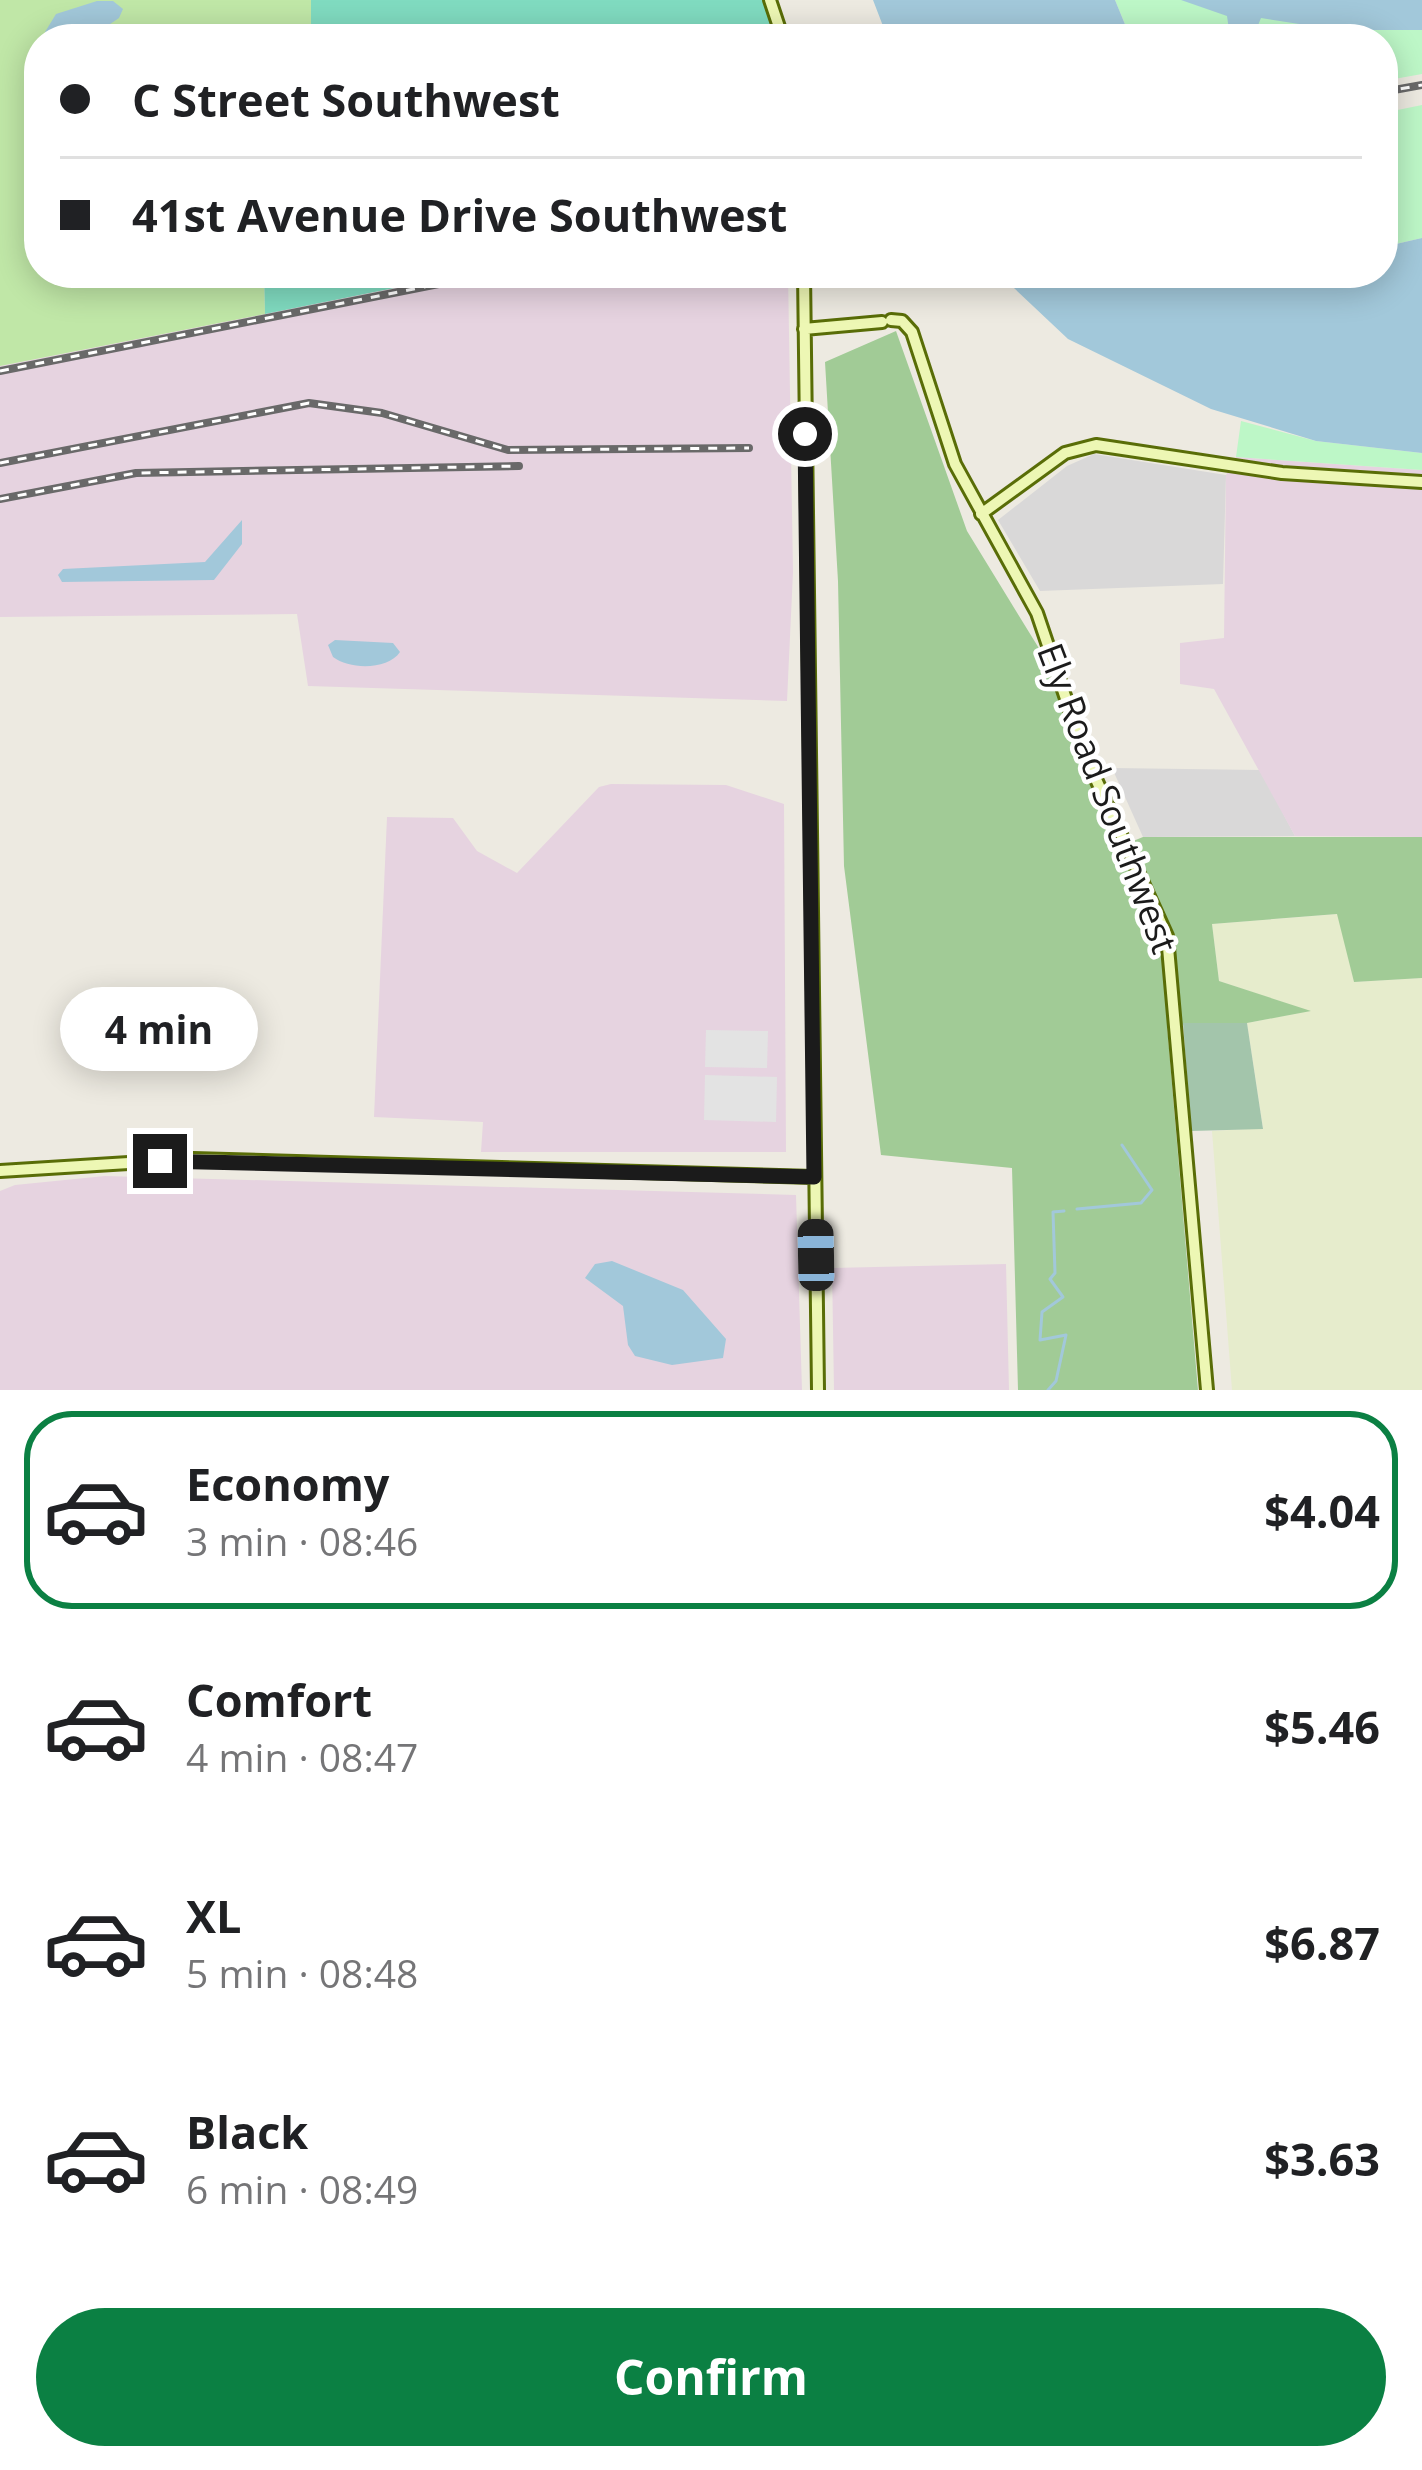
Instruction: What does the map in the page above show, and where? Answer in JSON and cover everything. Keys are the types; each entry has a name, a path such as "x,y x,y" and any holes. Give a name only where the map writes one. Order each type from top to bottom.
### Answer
{"street":[{"path":"805,288 818,1390"},
{"name":"Ely Road Southwest","path":"804,329 902,321 912,332 955,464 1046,634 1085,754 1167,935 1207,1390"},
{"path":"981,514 1065,453 1096,445 1282,473 1422,482"},
{"path":"0,1172 193,1159 814,1177"}],"shaded area":[{"path":"395,288 788,288 793,572 787,701 308,686 297,614 0,617 0,366"},
{"path":"1094,454 1226,475 1223,584 1040,591 998,520 1067,466"},
{"path":"1236,457 1422,470 1422,837 1295,836 1214,689 1180,684 1180,643 1224,638 1226,475"},
{"path":"1112,768 1260,770 1295,836 1143,837"},
{"path":"726,785 784,804 786,1152 481,1152 483,1122 374,1117 387,817 453,818 477,851 517,873 599,787"},
{"path":"706,1030 768,1031 767,1068 705,1067"},
{"path":"705,1075 777,1077 776,1122 704,1120"},
{"path":"105,1176 796,1195 802,1390 0,1390 0,1191 15,1185"},
{"path":"1006,1264 1009,1390 834,1390 832,1268"}],"green space":[{"path":"0,0 311,0 311,24 24,24 24,288 264,288 265,314 0,366"},
{"path":"311,0 770,0 778,24 311,24"},
{"path":"1115,0 1422,0 1422,74 1398,78 1398,24 1125,24"},
{"path":"1422,105 1422,238 1398,244 1398,110"},
{"path":"264,288 394,288 265,314"},
{"path":"896,331 967,531 1040,650 1116,848 1143,837 1422,837 1422,978 1354,982 1337,914 1212,924 1219,981 1311,1011 1247,1023 1167,1025 1198,1390 1018,1390 1012,1168 881,1155 844,866 838,581 825,362"},
{"path":"1241,421 1316,441 1422,453 1422,470 1236,457"},
{"path":"1338,914 1354,982 1422,978 1422,1390 1232,1390 1212,1131 1263,1128 1247,1023 1309,1011 1219,981 1212,924"},
{"path":"1183,1023 1247,1023 1263,1129 1191,1131"}],"water":[{"path":"873,0 1115,0 1125,24 882,24"},
{"path":"1181,0 1422,0 1422,30 1398,30 1398,24 1300,24 1261,18 1259,24 1228,24 1227,16"},
{"path":"97,1 113,1 123,9 110,24 50,24 56,14"},
{"path":"1422,238 1422,453 1316,441 1211,409 1068,339 1014,288 1398,288 1398,244"},
{"path":"242,520 242,544 214,580 62,582 58,575 63,569 205,562"},
{"path":"335,640 393,643 400,652 378,665 349,664 333,657 328,645"},
{"path":"612,1261 683,1290 726,1339 723,1358 672,1365 635,1356 628,1345 623,1306 585,1278 595,1264"}],"waterway":[{"path":"1077,1209 1141,1203 1152,1190 1122,1145"},
{"path":"1048,1390 1056,1381 1066,1335 1040,1340 1042,1312 1063,1297 1050,1279 1055,1273 1053,1212 1064,1211"}],"railway":[{"path":"1398,89 1422,85"},
{"path":"0,371 418,288"},
{"path":"0,463 309,403 382,413 508,450 749,448"},
{"path":"0,499 136,473 519,466"}],"route":[{"path":"160,1161 814,1177 805,434"}]}
